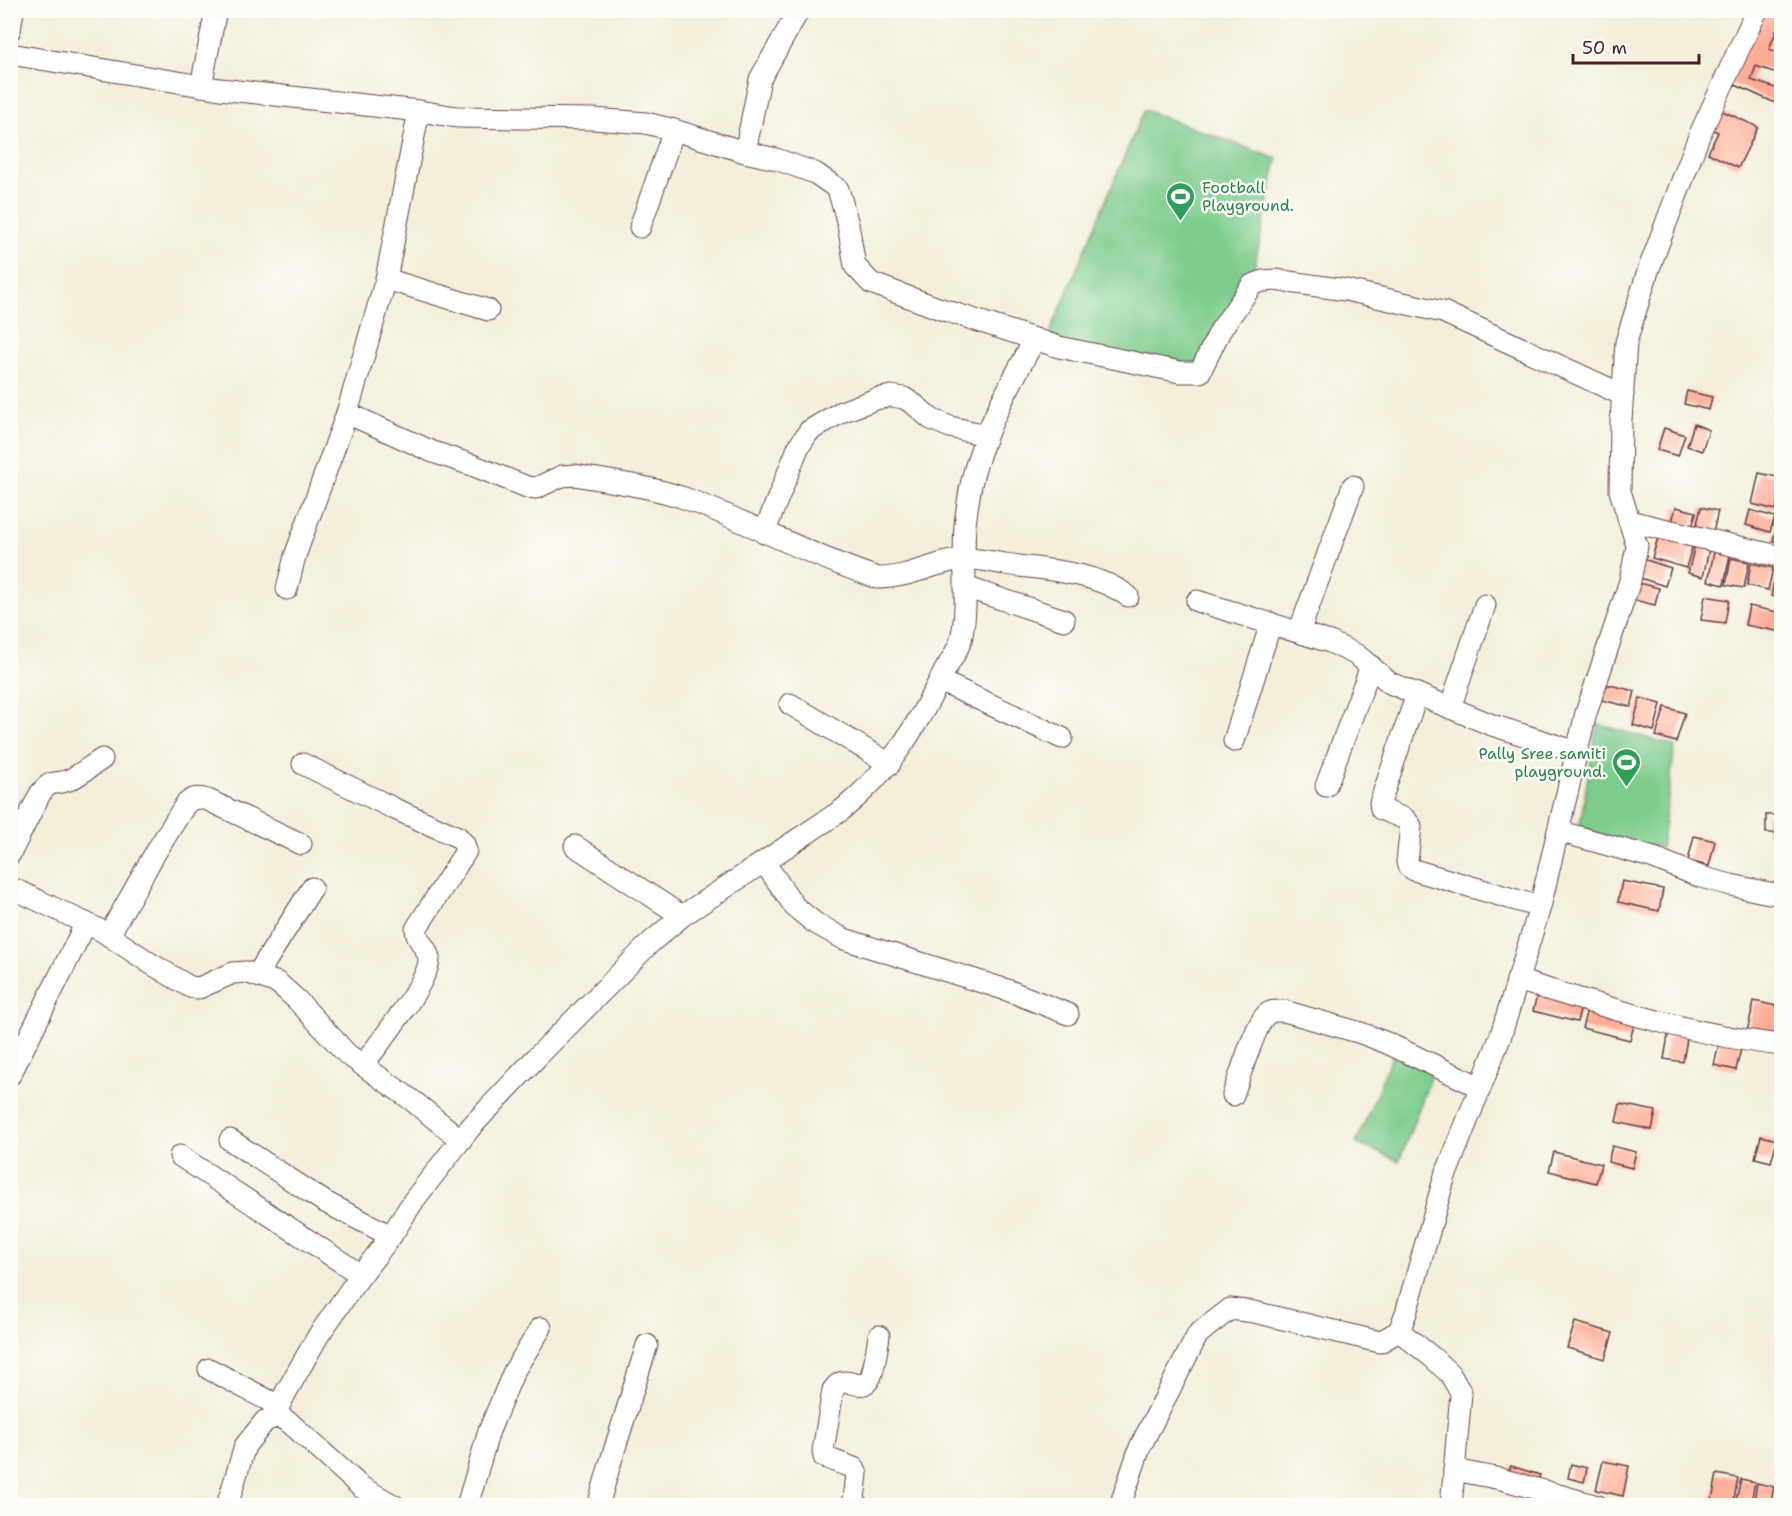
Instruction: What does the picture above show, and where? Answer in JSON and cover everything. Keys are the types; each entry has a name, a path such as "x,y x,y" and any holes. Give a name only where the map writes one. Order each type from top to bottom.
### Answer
{"street":[{"path":"10,30 13,10"},
{"path":"201,86 216,10"},
{"path":"745,153 760,79 799,10"},
{"path":"1120,1506 1140,1447 1198,1334 1230,1309 1254,1312 1380,1342 1399,1331 1444,1179 1500,1038 1540,907 1586,713 1630,581 1637,546 1620,491 1626,342 1648,271 1699,136 1757,10"},
{"path":"10,54 201,86 457,117 594,119 646,123 674,130 745,153 776,159 815,173 838,189 848,224 855,266 871,283 938,308 1059,347 1180,372 1200,372 1220,331 1252,285 1275,280 1346,290 1443,312 1623,395"},
{"path":"287,589 295,556 347,413 386,279 419,111"},
{"path":"640,227 674,130"},
{"path":"386,279 488,310"},
{"path":"227,1506 245,1446 265,1421 279,1411 318,1336 391,1236 414,1200 461,1140 552,1041 650,943 682,916 842,810 890,764 918,723 962,638 966,603 965,526 970,487 986,435 1035,339"},
{"path":"764,533 798,448 809,431 842,412 876,399 891,396 904,398 931,419 950,427 986,435"},
{"path":"347,413 433,452 526,487 536,489 562,476 575,475 657,490 686,499 878,578 905,575 965,559 1088,577 1128,596"},
{"path":"1299,632 1353,486"},
{"path":"1629,521 1782,557"},
{"path":"965,587 1064,620"},
{"path":"1197,601 1330,642 1357,655 1390,683 1491,726 1577,752"},
{"path":"1449,708 1485,605"},
{"path":"1234,741 1271,623"},
{"path":"1326,786 1371,666"},
{"path":"940,681 1062,738"},
{"path":"1417,694 1380,803 1381,809 1406,819 1411,826 1408,866 1414,870 1540,907"},
{"path":"790,704 890,764"},
{"path":"10,854 45,787 51,782 69,780 102,759"},
{"path":"303,764 458,837 466,850 416,929 416,936 429,957 428,968 418,988 363,1065"},
{"path":"109,935 160,845 184,805 191,798 208,800 301,844"},
{"path":"1558,831 1654,858 1701,877 1782,894"},
{"path":"575,846 682,916"},
{"path":"764,862 795,907 815,923 844,939 1007,990 1068,1014"},
{"path":"10,887 86,922 190,987 199,988 233,973 246,972 278,983 347,1054 413,1101 461,1140"},
{"path":"257,975 312,888"},
{"path":"10,1075 86,922"},
{"path":"1517,980 1649,1019 1717,1035 1782,1045"},
{"path":"1233,1095 1257,1029 1264,1016 1272,1011 1284,1011 1370,1037 1480,1087"},
{"path":"230,1140 325,1202 391,1236"},
{"path":"180,1156 361,1275"},
{"path":"467,1506 489,1431 514,1371 541,1328"},
{"path":"1399,1331 1450,1374 1461,1393 1451,1506"},
{"path":"858,1506 854,1499 857,1474 854,1468 824,1457 823,1451 833,1390 837,1384 842,1382 864,1384 869,1382 879,1336"},
{"path":"598,1506 647,1346"},
{"path":"209,1369 279,1411 362,1487 395,1506"},
{"path":"1454,1470 1501,1479 1598,1506"}],"green space":[{"name":"Football Playground.","path":"1144,110 1277,159 1251,282 1200,372 1047,340"},
{"name":"Pally Sree samiti playground.","path":"1597,724 1675,746 1661,848 1579,830"},
{"path":"1394,1052 1434,1069 1399,1161 1356,1143"}],"building":[{"path":"1763,10 1782,10 1782,31 1777,29 1769,49 1782,54 1782,75 1756,66 1751,80 1782,90 1782,106 1731,83"},
{"path":"1718,109 1758,127 1738,168 1708,153 1718,132 1709,128"},
{"path":"1687,391 1712,397 1709,410 1684,404"},
{"path":"1694,424 1709,430 1702,451 1687,446"},
{"path":"1664,428 1685,435 1678,456 1657,450"},
{"path":"1759,473 1782,478 1776,510 1752,504"},
{"path":"1676,507 1696,512 1691,531 1671,525"},
{"path":"1701,507 1718,511 1713,532 1696,528"},
{"path":"1750,510 1775,517 1770,532 1746,525"},
{"path":"1778,520 1782,521 1782,543 1773,541"},
{"path":"1660,531 1694,541 1686,568 1652,558"},
{"path":"1695,545 1709,549 1703,577 1688,573"},
{"path":"1714,552 1730,555 1724,585 1708,581"},
{"path":"1731,558 1749,562 1744,588 1726,585"},
{"path":"1643,559 1671,568 1665,586 1637,577"},
{"path":"1751,563 1773,568 1768,590 1747,585"},
{"path":"1778,563 1782,564 1782,599 1771,596"},
{"path":"1634,582 1659,588 1655,605 1630,599"},
{"path":"1705,596 1729,600 1725,623 1701,620"},
{"path":"1749,606 1782,613 1782,632 1745,625"},
{"path":"1601,683 1635,691 1631,707 1597,699"},
{"path":"1640,698 1661,704 1654,731 1633,725"},
{"path":"1665,707 1685,713 1676,742 1656,736"},
{"path":"1766,815 1782,815 1782,833 1766,833"},
{"path":"1694,836 1715,841 1709,866 1688,861"},
{"path":"1622,881 1663,889 1659,911 1618,902"},
{"path":"1538,992 1582,1003 1577,1022 1533,1011"},
{"path":"1754,1001 1781,1007 1773,1038 1747,1032"},
{"path":"1588,1006 1636,1018 1630,1040 1582,1028"},
{"path":"1669,1030 1688,1033 1683,1062 1664,1059"},
{"path":"1720,1039 1742,1044 1736,1070 1714,1065"},
{"path":"1620,1104 1656,1111 1652,1130 1616,1122"},
{"path":"1761,1136 1777,1140 1771,1162 1755,1158"},
{"path":"1612,1146 1636,1152 1632,1168 1608,1162"},
{"path":"1554,1152 1601,1164 1596,1183 1549,1171"},
{"path":"1575,1322 1613,1333 1605,1359 1567,1348"},
{"path":"1603,1461 1629,1466 1623,1496 1596,1490"},
{"path":"1571,1464 1587,1468 1584,1482 1568,1478"},
{"path":"1511,1466 1540,1475 1536,1486 1507,1477"},
{"path":"1717,1474 1738,1478 1733,1504 1712,1500"},
{"path":"1741,1479 1755,1482 1750,1506 1735,1505"},
{"path":"1757,1483 1774,1487 1770,1506 1753,1506"},
{"path":"1529,1490 1543,1493 1541,1506 1526,1506"}],"place":[{"name":"Football Playground.","path":"1181,222"},
{"name":"Pally Sree samiti playground.","path":"1627,788"}]}
